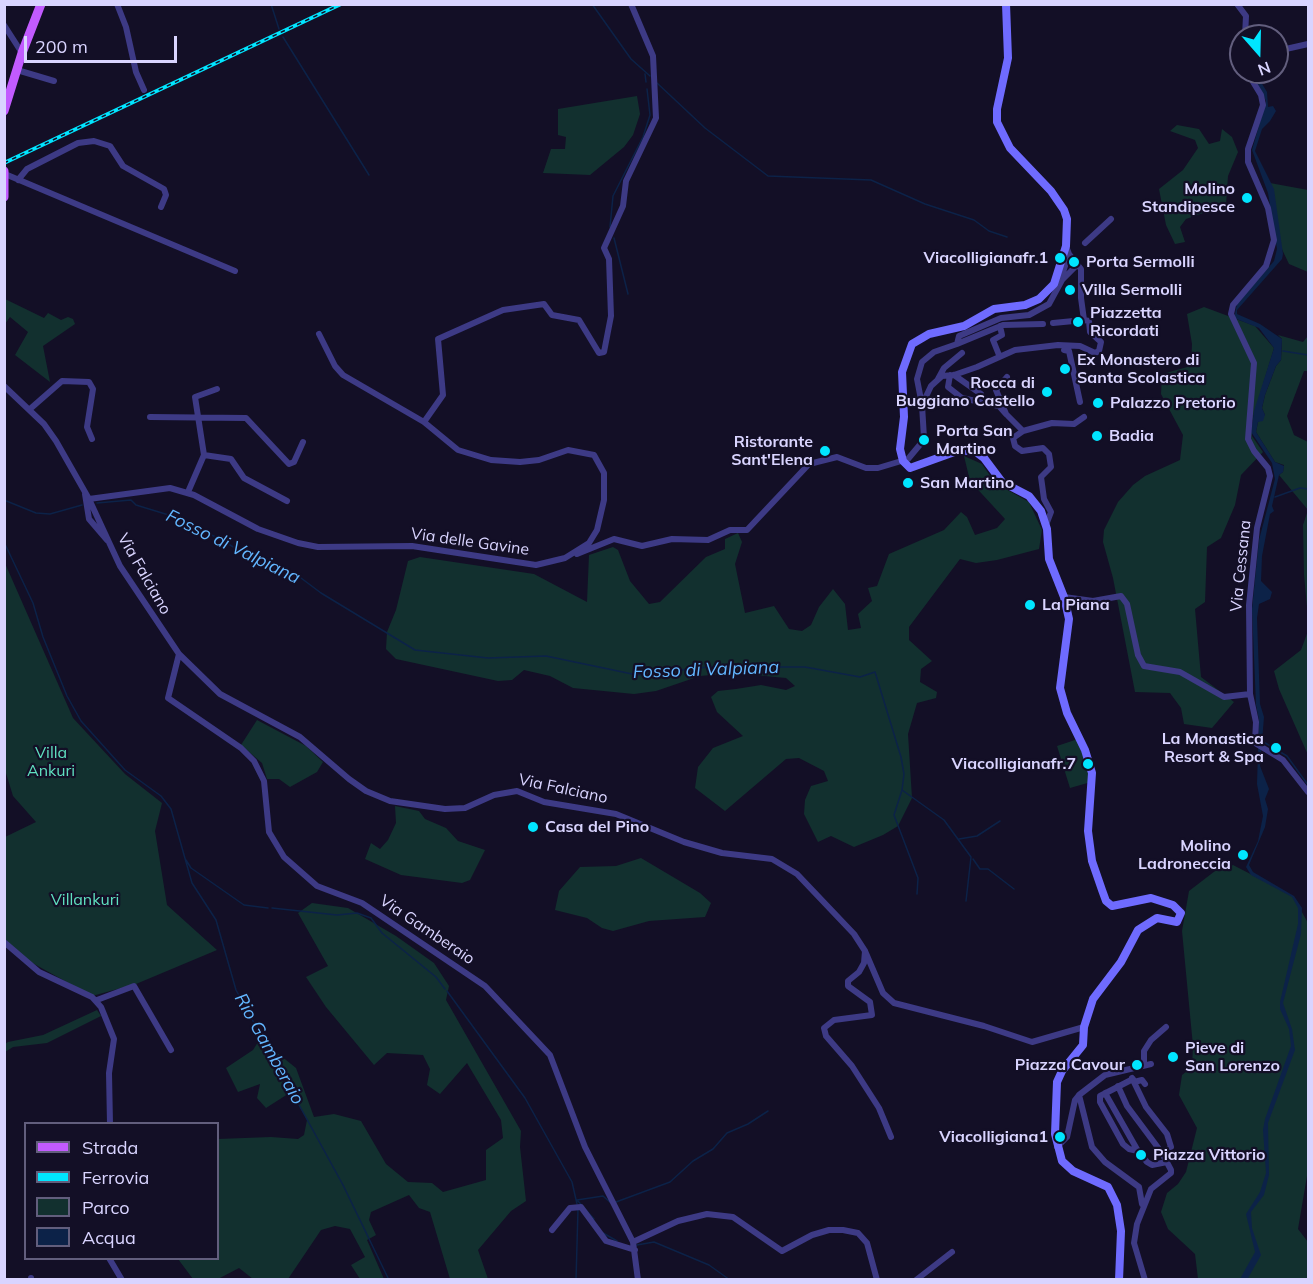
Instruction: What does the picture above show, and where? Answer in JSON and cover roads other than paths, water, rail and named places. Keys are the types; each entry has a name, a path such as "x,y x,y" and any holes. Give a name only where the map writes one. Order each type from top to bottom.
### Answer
{"main road":[{"path":"5,109 6,94 41,4"},
{"path":"4,197 5,173"}],"street":[{"path":"117,4 126,27 136,72 144,90"},
{"path":"424,422 443,396 438,339 503,310 543,304 552,315 579,320 598,351 604,352 611,316 609,259 604,248 623,206 626,181 656,118 653,56 631,4"},
{"path":"1006,4 1008,58 997,109 997,122 1010,148 1051,191 1064,210 1067,219 1067,271"},
{"path":"1237,4 1246,16 1246,24"},
{"path":"4,24 22,53"},
{"path":"1289,48 1308,44"},
{"path":"4,86 15,74 54,81"},
{"name":"Via Cessana","path":"1253,84 1263,104 1248,149 1248,162 1268,208 1274,240 1266,266 1233,305 1231,314 1239,337 1254,363 1248,439 1256,454 1268,468 1270,476 1257,528 1250,595 1251,694 1256,722 1255,743 1285,762 1308,792"},
{"path":"18,180 27,169 78,143 94,141 110,146 123,166 165,189 166,195 161,207"},
{"path":"5,173 235,271"},
{"path":"1085,243 1111,219"},
{"path":"1068,250 1081,269 1084,319"},
{"path":"957,344 959,336 986,324 1010,316 1029,315 1049,304 1068,250"},
{"path":"1077,265 1067,271 1048,293 1034,302 994,309 964,326 929,334 912,344 905,358 901,381 904,417 900,449 903,461 910,468 960,450 976,452 984,458 1002,482 1031,498 1041,511 1046,525 1049,559 1064,597 1069,624 1060,688 1067,713 1085,750 1092,773 1088,831 1092,861 1104,896 1110,905 1116,906 1147,898 1160,899 1178,908 1181,916 1174,922 1161,918 1151,920 1138,930 1121,962 1093,999 1084,1027 1083,1045 1062,1071 1058,1082 1054,1129 1057,1147 1068,1168 1104,1185 1113,1194 1120,1220 1119,1280"},
{"path":"937,379 1015,350 1058,345 1080,346 1095,353 1100,351 1102,344 1090,332 1089,321 1084,319 1053,323"},
{"path":"903,461 916,452 924,440 922,405 917,386 919,366 934,352 1000,326 1043,324"},
{"path":"999,355 993,340 1002,335 1000,326"},
{"name":"Via delle Gavine","path":"319,334 335,366 343,375 424,422 458,450 491,460 533,462 568,450 594,455 604,472 601,516 589,543 570,555"},
{"path":"1064,350 1069,351 1080,402"},
{"path":"922,405 944,368 962,353"},
{"path":"952,375 981,394"},
{"path":"952,375 948,387 962,398 999,406 1020,432"},
{"path":"1006,414 996,390 1007,377"},
{"path":"30,409 62,381 89,382 93,389 87,428 92,439"},
{"name":"Via Falciano","path":"4,386 30,409 50,432 89,499 130,582 180,654 220,694 300,737 349,779 378,796 414,806 456,809 494,795 517,791 544,802 616,814 684,842 722,853 772,859 797,874 854,934 865,951 883,993 894,1003 984,1026 1032,1042 1084,1027"},
{"path":"188,492 204,455 195,397 218,389"},
{"path":"150,417 246,418 289,464 294,462 303,442"},
{"path":"1046,525 1051,512 1044,499 1041,477 1051,467 1049,454 1043,448 1028,451 1017,448 1013,440 1020,432 1052,423 1074,424 1084,417"},
{"path":"204,455 231,459 244,478 287,501"},
{"name":"Via delle Gavine","path":"89,499 130,495 162,487 188,492 246,524 308,546 338,548 412,546 536,565 579,554 614,539 642,546 672,539 708,540 730,530 747,530 809,464 833,457 873,468 903,461"},
{"path":"84,490 89,519 109,543"},
{"path":"1064,597 1093,601 1121,596 1127,604 1137,652 1144,666 1176,670 1224,698 1251,694"},
{"name":"Via Gamberaio","path":"180,654 168,698 241,748 254,761 264,781 269,832 284,857 317,886 362,903 484,986 550,1055 585,1147 633,1242 638,1280"},
{"path":"4,942 39,972 96,1000 106,1017 114,1039 109,1073 110,1122"},
{"path":"865,951 864,963 859,972 848,981 848,986 870,1002 872,1015 834,1020 824,1028 825,1036 852,1066 874,1101 891,1137"},
{"path":"96,1000 134,986 171,1050"},
{"path":"1057,1147 1067,1137 1075,1100 1079,1095 1105,1075 1147,1064 1146,1048 1166,1027"},
{"path":"1133,1080 1146,1107 1167,1134 1171,1147"},
{"path":"1138,1151 1129,1149 1120,1140 1101,1106 1103,1095 1118,1086 1133,1080 1142,1080 1145,1084"},
{"path":"1118,1086 1127,1106 1164,1153 1171,1170 1170,1175 1159,1180 1151,1189 1134,1243 1145,1280"},
{"path":"1079,1095 1092,1147 1105,1161 1139,1187 1143,1198 1142,1212"},
{"path":"1103,1095 1115,1110 1138,1151 1152,1165 1167,1162"},
{"path":"1115,1110 1127,1106"},
{"path":"552,1230 570,1208 581,1207 606,1241 635,1250"},
{"path":"633,1242 678,1221 706,1214 734,1217 782,1251 812,1235 829,1230 843,1230 858,1233 867,1243 877,1280"},
{"path":"916,1280 952,1252"},
{"path":"110,1260 122,1280"}],"water":[{"path":"1258,84 1262,84 1267,92 1268,107 1273,106 1276,111 1262,129 1255,151 1274,189 1283,254 1282,259 1237,310 1237,314 1260,324 1282,339 1281,360 1276,366 1265,395 1262,408 1265,415 1263,421 1258,422 1256,432 1275,462 1284,466 1283,472 1279,475 1272,506 1274,511 1270,514 1262,556 1261,581 1272,592 1270,599 1259,604 1257,618 1260,704 1264,717 1260,766 1269,789 1265,799 1268,809 1265,827 1249,865 1253,872 1294,896 1302,908 1301,934 1283,1003 1292,1029 1295,1050 1268,1123 1269,1175 1264,1195 1251,1212 1252,1228 1261,1255 1247,1280 1240,1279 1255,1252 1246,1214 1260,1192 1266,1173 1263,1130 1265,1119 1291,1046 1289,1029 1280,1009 1280,1002 1298,924 1298,908 1292,897 1251,875 1246,867 1258,841 1263,816 1257,784 1259,720 1256,705 1252,609 1259,540 1275,479 1272,463 1251,432 1254,411 1274,348 1259,328 1234,318 1237,304 1274,261 1277,249 1268,193 1252,150 1266,101"}],"waterway":[{"path":"271,4 279,29"},
{"path":"592,4 631,59 650,76"},
{"path":"283,37 369,175"},
{"path":"645,74 646,82"},
{"path":"657,83 705,128 768,176 871,180 925,204 974,220 989,231 1007,237"},
{"path":"610,227 613,196 643,137 650,115 647,89"},
{"path":"614,238 628,294"},
{"path":"1283,351 1308,355"},
{"path":"1275,497 1300,488 1308,489"},
{"path":"4,500 36,513 50,514 82,505"},
{"name":"Fosso di Valpiana","path":"97,503 131,500 136,505 172,516 220,539 265,566 293,572 321,593 415,650 488,658 546,656 637,675 708,667 805,667 860,677 875,672 901,757 904,774 902,790 944,820 971,857 966,901"},
{"name":"Rio Gamberaio","path":"4,542 33,603 43,637 67,696 81,721 125,770 161,796 171,809 192,883 216,920 236,990 343,1185 389,1280"},
{"path":"1262,741 1287,756 1308,785"},
{"path":"902,790 894,815 918,878 917,894"},
{"path":"959,839 977,836 1000,821"},
{"path":"973,859 980,869 988,869 1014,889"},
{"path":"186,860 191,868 244,905 268,908"},
{"path":"272,908 337,915 357,913 371,918 382,933 436,977 445,989"},
{"path":"447,991 525,1098 572,1182 577,1204"},
{"path":"616,1202 670,1182 693,1161 713,1149 727,1133 748,1124 768,1111"},
{"path":"577,1200 603,1196 611,1203"},
{"path":"577,1200 594,1219"},
{"path":"576,1280 578,1209"},
{"path":"603,1233 617,1241"},
{"path":"637,1245 654,1242 709,1265 730,1280"}],"tunnel":[{"path":"1165,1152 1171,1147"}],"railway":[{"path":"4,163 341,4"}],"place":[{"name":"Molino Standipesce","path":"1247,198"},
{"name":"Viacolligianafr.1","path":"1060,258"},
{"name":"Porta Sermolli","path":"1074,262"},
{"name":"Villa Sermolli","path":"1070,290"},
{"name":"Piazzetta Ricordati","path":"1078,322"},
{"name":"Ex Monastero di Santa Scolastica","path":"1065,369"},
{"name":"Rocca di Buggiano Castello","path":"1047,392"},
{"name":"Palazzo Pretorio","path":"1098,403"},
{"name":"Badia","path":"1097,436"},
{"name":"Porta San Martino","path":"924,440"},
{"name":"Ristorante Sant'Elena","path":"825,451"},
{"name":"San Martino","path":"908,483"},
{"name":"La Piana","path":"1030,605"},
{"name":"La Monastica Resort & Spa","path":"1276,748"},
{"name":"Viacolligianafr.7","path":"1088,764"},
{"name":"Casa del Pino","path":"533,827"},
{"name":"Molino Ladroneccia","path":"1243,855"},
{"name":"Pieve di San Lorenzo","path":"1173,1057"},
{"name":"Piazza Cavour","path":"1137,1065"},
{"name":"Viacolligiana1","path":"1060,1137"},
{"name":"Piazza Vittorio","path":"1141,1155"}],"park label":[{"name":"Villa Ankuri","path":"51,762"},
{"name":"Villankuri","path":"85,900"}]}
